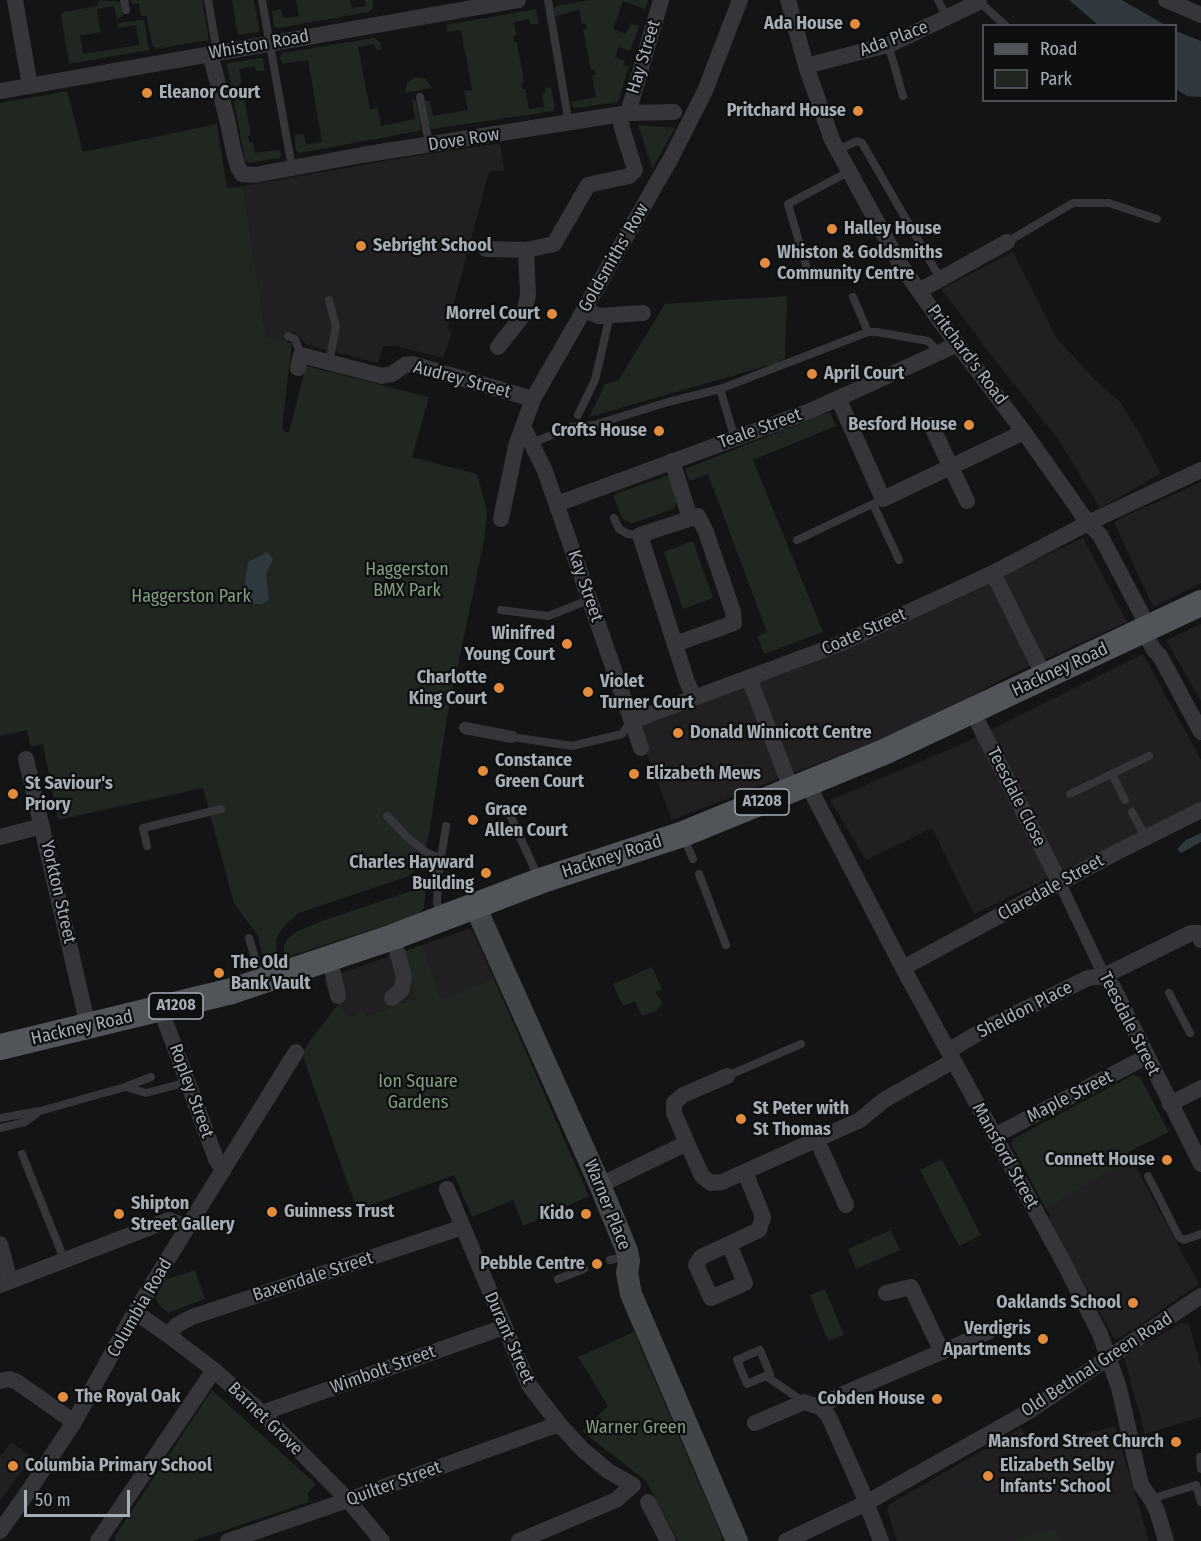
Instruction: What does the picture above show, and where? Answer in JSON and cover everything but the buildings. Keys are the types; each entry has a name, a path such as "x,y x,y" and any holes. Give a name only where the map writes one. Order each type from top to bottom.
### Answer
{"main road":[{"name":"Hackney Road","path":"0,1047 161,1010 261,981 393,937 540,881 683,834 884,752 1201,603"},
{"name":"Warner Place","path":"475,906 600,1185 619,1258 627,1273 631,1294 737,1541"}],"street":[{"path":"15,0 30,86"},
{"name":"Whiston Road","path":"0,91 518,0"},
{"name":"Hay Street","path":"624,114 661,0"},
{"name":"Goldsmiths' Row","path":"501,519 516,446 533,399 693,116 740,0"},
{"name":"Pritchard's Road","path":"788,0 820,109 838,150 900,264 1088,523 1100,535 1154,650 1160,656 1201,732"},
{"path":"1166,0 1201,15"},
{"name":"Ada Place","path":"806,66 888,44 980,3"},
{"name":"Dove Row","path":"214,52 238,167 242,174 254,175 292,169 427,132 569,124 624,114 674,112"},
{"path":"486,249 526,250 554,244 588,185 628,176 635,170 622,129 624,114"},
{"path":"919,291 1007,242"},
{"path":"498,347 524,314 528,295 526,250"},
{"path":"584,310 599,316 643,313"},
{"name":"Teale Street","path":"557,504 838,399 958,344"},
{"name":"Audrey Street","path":"300,362 329,362 382,376 392,374 405,365 412,364 533,399"},
{"path":"838,399 878,501 1024,432"},
{"path":"932,425 967,501"},
{"name":"Kay Street","path":"523,426 532,442 557,504 641,748"},
{"path":"672,461 690,518"},
{"name":"Coate Street","path":"632,720 842,644 993,573 1088,523 1201,470"},
{"path":"675,644 734,623 733,612 706,532 698,516 640,535 675,644 694,698"},
{"path":"993,573 1045,678"},
{"name":"Mansford Street","path":"749,678 800,788 903,968 1064,1263 1100,1334 1119,1388 1141,1485 1151,1499 1166,1541"},
{"name":"Teesdale Close","path":"972,711 1060,883"},
{"path":"465,728 512,737"},
{"name":"Yorkton Street","path":"26,759 88,1026"},
{"name":"Claredale Street","path":"903,968 1201,810"},
{"path":"0,837 42,826"},
{"name":"Teesdale Street","path":"1060,883 1104,976 1113,987 1139,1034 1146,1057 1201,1164"},
{"name":"Sheldon Place","path":"687,1143 702,1176 711,1183 722,1182 860,1120 884,1100 951,1056 992,1025 1088,978 1104,976 1191,933 1198,933 1201,940"},
{"path":"392,998 402,989 404,977 393,937"},
{"path":"330,959 338,996"},
{"name":"Ropley Street","path":"161,1010 216,1159 223,1171"},
{"name":"Columbia Road","path":"0,1531 75,1422 135,1312 296,1052"},
{"name":"Maple Street","path":"994,1136 1146,1057"},
{"path":"600,1185 687,1143 674,1113 674,1103 683,1095 728,1076"},
{"path":"1170,1104 1201,1088"},
{"path":"817,1140 846,1205"},
{"path":"729,1244 759,1230 763,1217 745,1172"},
{"name":"Durant Street","path":"447,1189 529,1385 559,1424 583,1450 608,1471 633,1485 616,1500 519,1541"},
{"path":"0,1244 5,1283 170,1220 187,1227"},
{"name":"Baxendale Street","path":"168,1335 177,1325 192,1317 463,1227"},
{"path":"886,1293 911,1287 942,1352"},
{"name":"Old Bethnal Green Road","path":"786,1541 866,1503 1026,1413 1200,1301"},
{"name":"Barnet Grove","path":"135,1312 214,1370 262,1413 348,1500 382,1541"},
{"name":"Wimbolt Street","path":"262,1413 504,1327"},
{"path":"822,1408 829,1401 850,1391 988,1332"},
{"path":"98,1541 214,1370"},
{"path":"0,1381 9,1379 17,1382 75,1422"},
{"path":"755,1423 804,1402 822,1408 829,1417 881,1541"},
{"name":"Quilter Street","path":"228,1541 559,1424"},
{"path":"648,1502 668,1541"}],"lane":[{"path":"124,0 126,10"},
{"path":"208,0 214,52"},
{"path":"262,0 292,169"},
{"path":"548,0 569,124"},
{"path":"938,0 947,18"},
{"path":"980,3 1004,24"},
{"path":"888,44 903,96"},
{"path":"420,97 427,132"},
{"path":"838,150 858,141 862,143 940,278"},
{"path":"809,275 788,204 850,171"},
{"path":"1007,242 1073,203 1109,203 1157,219"},
{"path":"853,297 868,332"},
{"path":"329,300 336,327 329,362"},
{"path":"578,415 595,380 610,315"},
{"path":"532,442 571,427 594,425 720,389 868,332 928,341 940,353"},
{"path":"288,336 295,339 300,362"},
{"path":"720,389 735,439"},
{"path":"797,540 878,501 899,560"},
{"path":"614,518 620,529 628,534 640,535"},
{"path":"504,614 548,616 589,600"},
{"path":"512,737 572,746 622,734 632,720"},
{"path":"1070,794 1149,756"},
{"path":"1112,774 1125,800"},
{"path":"147,846 142,828 221,809"},
{"path":"1132,812 1146,838"},
{"path":"387,816 427,853 441,858"},
{"path":"511,817 540,881"},
{"path":"442,919 437,903 446,826"},
{"path":"683,834 693,859"},
{"path":"699,874 726,945"},
{"path":"249,938 261,981"},
{"path":"1169,993 1175,1016 1190,1033"},
{"path":"728,1076 801,1044"},
{"path":"0,1118 40,1112 151,1077"},
{"path":"125,1087 146,1093 188,1082"},
{"path":"0,1128 25,1122 40,1112"},
{"path":"22,1154 64,1259"},
{"path":"1149,1176 1179,1237 1184,1240 1201,1234"},
{"path":"558,1279 584,1269"},
{"path":"766,1376 804,1402"},
{"path":"1200,1457 1201,1469"},
{"path":"1151,1499 1199,1485 1201,1503"}],"shaded area":[{"path":"1069,0 1122,0 1163,24 1097,24"},
{"path":"1177,31 1201,41 1201,97 1187,96 1177,90"},
{"name":"Sebright School","path":"500,143 504,170 489,172 447,329 452,332 443,358 396,346 383,346 378,363 307,345 294,331 287,332 288,342 266,338 243,186"},
{"path":"1013,252 1056,337 1092,377 1120,402 1160,472 1100,508 1058,439 941,289"},
{"path":"1201,482 1201,583 1153,607 1114,522 1145,506 1148,512 1146,507"},
{"path":"1083,538 1127,622 1008,676 923,723 672,820 636,726 914,616"},
{"path":"267,552 273,559 266,575 269,600 261,604 250,604 244,592 248,562"},
{"path":"1201,624 1201,701 1166,640"},
{"path":"1143,654 1201,760 1201,805 974,914 932,828 866,860 830,800 962,744"},
{"path":"1201,833 1201,842 1181,853 1177,849 1186,840"},
{"path":"471,928 494,979 441,1001 416,998 367,1016 353,1017 331,999 324,979"},
{"name":"Oaklands School","path":"1131,1158 1199,1284 1140,1325 1146,1344 1180,1323 1189,1324 1201,1367 1201,1417 1145,1434 1124,1357 1140,1348 1135,1328 1115,1340 1048,1217 1050,1216 1046,1209"},
{"path":"1115,1426 1149,1541 897,1541 887,1509 890,1504 1022,1427 1030,1448"},
{"name":"Columbia Primary School","path":"11,1442 32,1457 0,1500 0,1454 2,1455"}],"green space":[{"path":"99,0 120,2 123,16 117,19 114,6 97,9 100,32 80,36 83,54 139,45 136,25 118,28 117,23 142,20 144,20 149,50 69,64 61,15 63,12 97,6"},
{"path":"131,0 202,0 209,40 156,49 153,47 146,16 141,16 139,3 132,4"},
{"path":"232,0 254,0 258,32 238,35"},
{"path":"296,0 350,0 352,8 366,6 365,0 373,0 373,8 369,12 278,28 274,26 272,11 281,9 283,18 299,16"},
{"path":"589,0 648,0 645,9 623,1 613,29 626,34 631,23 639,26 630,51 618,47 615,57 625,61 623,65 629,67 618,102 575,108 571,102 596,97 592,76 596,75 594,69 591,70 583,30 587,29 586,24 582,24 579,10 555,16 554,9 556,6"},
{"path":"536,9 539,24 530,24 529,19 514,22 516,35 513,36 514,42 517,42 524,82 521,83 522,89 525,89 529,109 544,107 542,94 546,93 545,88 551,87 555,107 553,111 433,129 429,127 425,101 429,100 433,116 468,110 464,91 472,90 461,30 447,32 446,25"},
{"path":"374,38 380,42 382,49 376,50 374,44 358,47 370,109 378,108 381,126 415,119 412,100 416,101 421,128 419,131 300,153 296,150 294,135 304,134 306,144 322,142 308,60 282,64 280,57 283,53"},
{"path":"263,59 265,71 256,71 255,66 239,69 242,82 239,83 251,135 248,136 249,142 253,142 255,153 280,150 281,154 280,158 249,163 245,160 227,65"},
{"path":"415,77 425,79 432,88 405,93 407,83"},
{"name":"Haggerston Park","path":"67,91 83,152 217,124 227,188 243,186 266,337 292,343 282,428 285,432 289,432 306,366 429,397 412,457 477,474 487,511 484,541 447,717 429,834 419,867 406,877 299,913 283,927 276,939 277,961 264,964 258,936 234,903 203,788 58,820 43,744 31,747 27,730 0,736 0,103"},
{"path":"638,125 675,128 652,169 651,165"},
{"path":"787,296 785,358 777,363 589,417 605,384 618,381 665,304"},
{"path":"830,412 836,426 753,460 823,632 764,654 757,636 767,632 708,474 689,481 685,469"},
{"path":"669,475 677,501 673,509 633,523 624,520 613,495"},
{"path":"693,541 713,598 683,609 664,552"},
{"path":"426,886 424,908 417,915 284,958 284,946 287,939 296,932"},
{"name":"Ion Square Gardens","path":"422,945 441,1000 494,979 589,1196 523,1226 513,1200 472,1217 454,1175 357,1210 302,1054 338,1005 353,1017 361,1009 367,1016 416,998 404,951"},
{"path":"652,967 662,989 655,992 663,1003 656,1011 642,1016 635,1001 623,1006 613,984"},
{"path":"1133,1075 1140,1077 1169,1132 1128,1152 1131,1158 1046,1209 1011,1144 1013,1139"},
{"path":"942,1159 981,1235 959,1246 920,1170"},
{"path":"891,1230 900,1250 856,1269 848,1249"},
{"path":"195,1270 205,1299 168,1313 158,1304 156,1297 165,1280"},
{"path":"825,1289 844,1335 828,1341 810,1295"},
{"name":"Warner Green","path":"634,1332 722,1536 721,1541 678,1541 646,1481 582,1431 608,1406 578,1357"},
{"path":"212,1390 316,1484 308,1493 309,1502 192,1541 115,1541 115,1536"},
{"path":"1054,1528 1058,1541 1013,1541"}],"place":[{"name":"Ada House","path":"855,24"},
{"name":"Eleanor Court","path":"147,93"},
{"name":"Pritchard House","path":"858,111"},
{"name":"Halley House","path":"832,229"},
{"name":"Sebright School","path":"361,246"},
{"name":"Whiston & Goldsmiths Community Centre","path":"765,263"},
{"name":"Morrel Court","path":"552,314"},
{"name":"April Court","path":"812,374"},
{"name":"Besford House","path":"969,425"},
{"name":"Crofts House","path":"659,431"},
{"name":"Winifred Young Court","path":"567,644"},
{"name":"Charlotte King Court","path":"499,688"},
{"name":"Violet Turner Court","path":"588,692"},
{"name":"Donald Winnicott Centre","path":"678,733"},
{"name":"Constance Green Court","path":"483,771"},
{"name":"Elizabeth Mews","path":"634,774"},
{"name":"St Saviour's Priory","path":"13,794"},
{"name":"Grace Allen Court","path":"473,820"},
{"name":"Charles Hayward Building","path":"486,873"},
{"name":"The Old Bank Vault","path":"219,973"},
{"name":"St Peter with St Thomas","path":"741,1119"},
{"name":"Connett House","path":"1167,1160"},
{"name":"Guinness Trust","path":"272,1212"},
{"name":"Shipton Street Gallery","path":"119,1214"},
{"name":"Kido","path":"586,1214"},
{"name":"Pebble Centre","path":"597,1264"},
{"name":"Oaklands School","path":"1133,1303"},
{"name":"Verdigris Apartments","path":"1043,1339"},
{"name":"The Royal Oak","path":"63,1397"},
{"name":"Cobden House","path":"937,1399"},
{"name":"Mansford Street Church","path":"1176,1442"},
{"name":"Columbia Primary School","path":"13,1466"},
{"name":"Elizabeth Selby Infants' School","path":"988,1476"}],"park label":[{"name":"Haggerston BMX Park","path":"407,580"}]}
